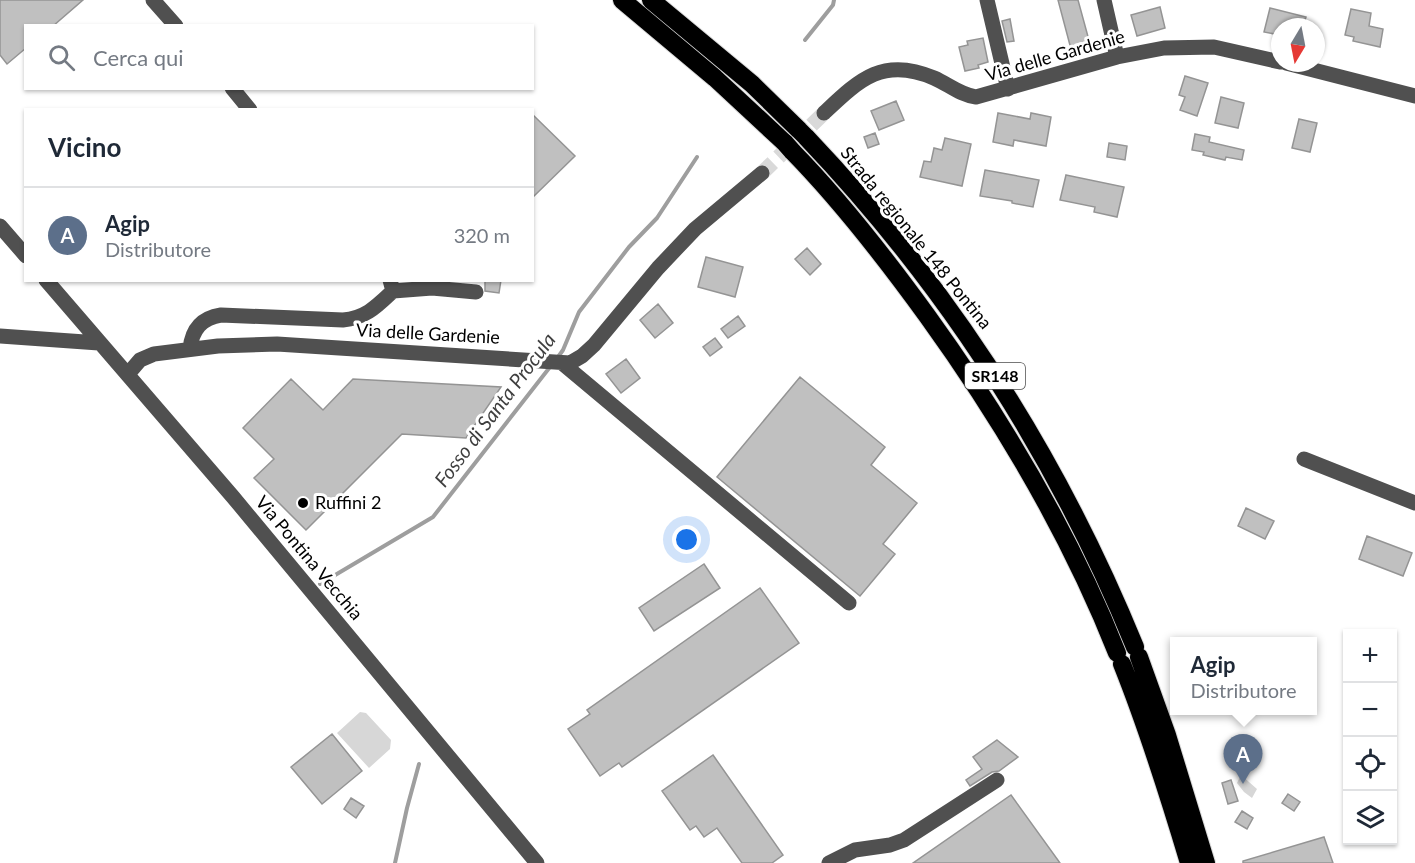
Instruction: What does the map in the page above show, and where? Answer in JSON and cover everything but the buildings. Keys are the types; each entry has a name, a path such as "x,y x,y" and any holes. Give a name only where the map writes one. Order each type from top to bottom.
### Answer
{"highway":[{"name":"Strada regionale 148 Pontina","path":"622,0 716,78 789,147 835,198 894,271 976,388 1055,520 1090,591 1173,780"},
{"name":"Strada regionale 148 Pontina","path":"651,0 752,84 802,134 846,182 924,276 991,370 1044,459 1083,532 1137,652 1157,704 1173,780"},
{"path":"1173,780 1189,863"},
{"path":"1173,780 1206,863"}],"street":[{"path":"153,0 174,24"},
{"path":"987,0 1008,89"},
{"path":"1104,0 1117,57"},
{"name":"Via delle Gardenie","path":"824,113 864,78 884,70 910,70 971,96 981,97 1117,57 1157,49 1197,46 1239,51 1271,60"},
{"path":"1321,72 1415,96"},
{"path":"233,90 248,108"},
{"path":"562,363 577,360 594,345 658,268 695,229 762,173"},
{"path":"0,226 24,254"},
{"name":"Via Pontina Vecchia","path":"48,282 233,497 537,863"},
{"path":"190,349 196,328 203,320 214,316 228,314 351,320 370,313 392,286 476,292"},
{"path":"0,336 99,343"},
{"name":"Via delle Gardenie","path":"128,374 140,360 147,357 218,346 277,344 562,363"},
{"path":"562,363 849,603"},
{"path":"1304,459 1415,503"},
{"path":"829,863 855,850 890,845 904,840 997,780"}],"shaded area":[{"path":"360,712 366,713 391,740 390,749 369,768 337,733"},
{"path":"1241,775 1257,789 1252,798 1237,783"}],"waterway":[{"name":"Fosso di Santa Procula","path":"805,40 833,5 834,0"},
{"name":"Fosso di Santa Procula","path":"558,357 579,312 629,247 657,218 697,157"},
{"name":"Fosso di Santa Procula","path":"320,584 433,517 550,367"},
{"name":"Fosso di Santa Procula","path":"395,863 419,764"}],"tunnel":[{"path":"762,173 824,113"}],"place":[{"name":"Ruffini 2","path":"303,503"},
{"name":"Agip","path":"1243,784"}]}
